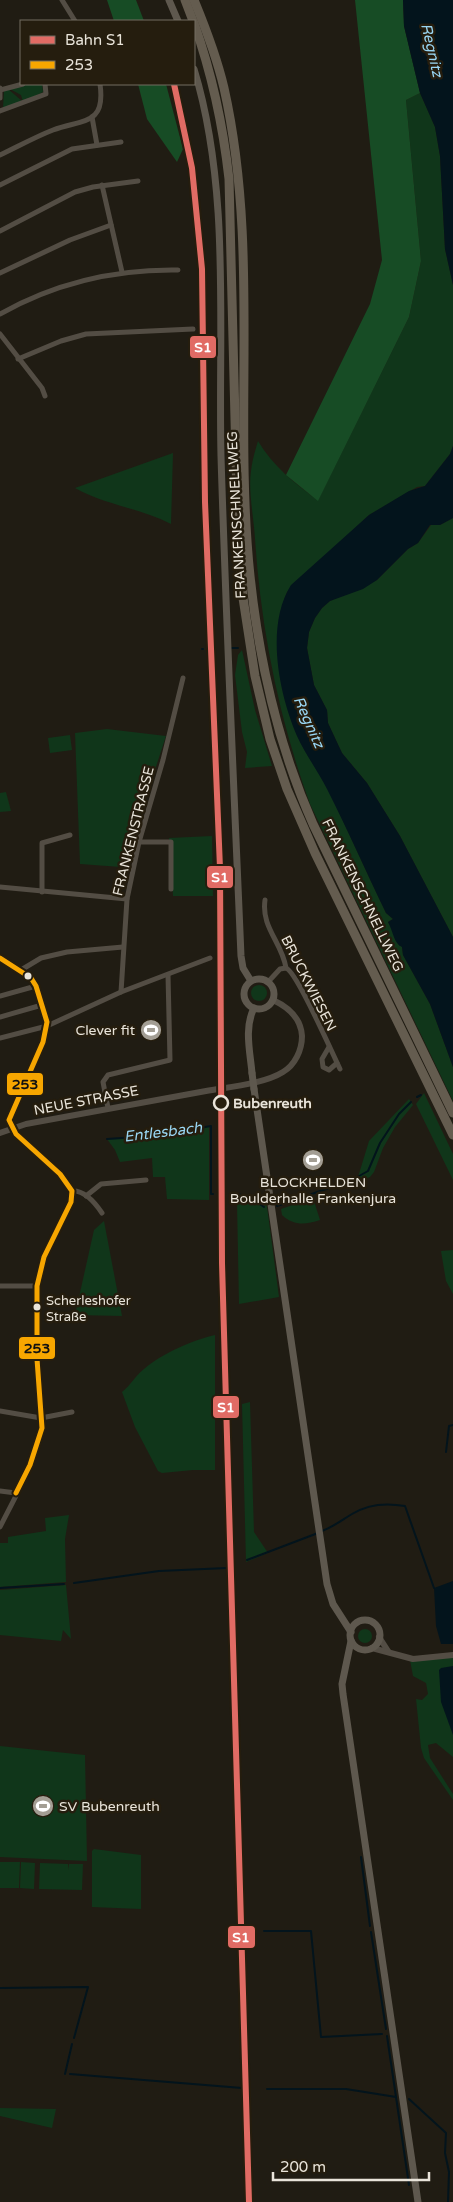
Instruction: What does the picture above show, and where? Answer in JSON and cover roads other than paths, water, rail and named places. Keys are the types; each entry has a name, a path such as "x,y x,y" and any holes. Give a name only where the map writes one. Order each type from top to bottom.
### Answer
{"highway":[{"name":"FRANKENSCHNELLWEG","path":"185,0 193,20"},
{"name":"FRANKENSCHNELLWEG","path":"194,0 216,58 224,88 239,179 245,321 246,491 250,574 258,635 272,709 294,778 313,824 453,1114"},
{"name":"FRANKENSCHNELLWEG","path":"195,25 214,89 224,134 229,179 238,529 244,607 260,701 270,738 297,816 453,1135"}],"main road":[{"path":"169,0 178,20"},
{"path":"195,74 212,152 219,229 221,454 239,910 242,963 251,981"},
{"path":"258,979 268,982 274,990 273,1000 267,1006 254,1008 244,997 246,987 251,981 258,979"},
{"path":"254,1008 249,1020 248,1037 262,1152 329,1596 351,1632 348,1664"},
{"path":"338,1611 359,1622 372,1622 378,1629 379,1637 372,1648 362,1650 348,1664 344,1672 343,1694 418,2202"},
{"path":"351,1632 359,1622"},
{"path":"351,1641 362,1650"}],"street":[{"path":"62,0 73,20"},
{"path":"0,98 0,89 20,85"},
{"path":"0,111 46,94 45,85"},
{"path":"0,155 51,130 79,124 92,117 100,105 100,85"},
{"path":"92,117 97,145"},
{"path":"0,185 67,151 121,142"},
{"path":"0,231 67,196 102,186 138,181"},
{"path":"102,186 122,272"},
{"path":"0,273 62,243 111,225"},
{"path":"0,314 36,296 76,282 122,272 178,270"},
{"path":"18,359 61,341 86,334 193,329"},
{"path":"0,334 42,388 45,396"},
{"name":"FRANKENSTRASSE","path":"121,992 127,899 139,842 163,760 183,678"},
{"path":"42,892 41,847 45,841 70,835"},
{"path":"139,842 171,842 171,889"},
{"path":"0,887 127,899"},
{"name":"BRUCKWIESEN","path":"264,900 264,917 286,968 292,973 340,1068"},
{"path":"21,970 41,958 67,952 123,947"},
{"path":"0,958 31,978 36,986 47,1026 43,1042 9,1120 11,1128 62,1177 72,1191 71,1202 44,1257 37,1286 37,1359 42,1428 36,1451 0,1527"},
{"path":"0,1038 47,1026 121,992 210,958"},
{"path":"268,982 280,969 286,968"},
{"path":"108,1108 103,1082 108,1075 170,1060 168,974"},
{"path":"0,996 36,986"},
{"name":"NEUE STRASSE","path":"0,1133 11,1128 108,1108 269,1078 289,1067 301,1047 300,1027 290,1010 273,1000"},
{"path":"0,1017 42,1006"},
{"name":"BRUCKWIESEN","path":"329,1047 322,1059 323,1067 329,1070 337,1063"},
{"path":"86,1196 101,1184 146,1180"},
{"path":"72,1191 86,1196 102,1213"},
{"path":"0,1286 37,1286"},
{"path":"0,1411 41,1418 72,1412"},
{"path":"0,1491 16,1493"},
{"path":"379,1637 389,1652"},
{"path":"372,1648 413,1659 453,1655"}],"water":[{"name":"Regnitz","path":"403,0 453,0 453,285 445,249 440,156 435,127 420,93 404,26"},
{"name":"Regnitz","path":"453,446 453,518 440,525 430,525 418,543 408,549 377,580 363,589 330,601 322,608 309,632 307,648 314,685 327,710 328,723 342,753 367,783 400,836 453,937 453,1067 430,1004 403,955 402,947 394,937 388,922 393,919 386,913 327,789 297,736 280,681 277,640 278,620 283,602 291,585 369,515 409,491 425,486 450,454"},
{"path":"453,1581 453,1644 441,1644 436,1626 434,1588"},
{"path":"453,1666 453,1735 441,1702 439,1670"}],"waterway":[{"path":"232,648 238,648"},
{"path":"417,1097 421,1095"},
{"name":"Entlesbach","path":"277,1206 352,1180 368,1171 380,1143 399,1114 411,1102"},
{"name":"Entlesbach","path":"107,1139 152,1136 211,1126 211,1194 213,1194"},
{"name":"Entlesbach","path":"238,1194 251,1198 264,1207"},
{"path":"446,1452 449,1426 453,1425"},
{"path":"322,1531 371,1506 405,1506 434,1588"},
{"path":"247,1560 318,1533"},
{"path":"74,1583 159,1571 227,1568"},
{"path":"0,1588 64,1584"},
{"path":"361,1857 370,1926"},
{"path":"264,1931 311,1931 321,2037 382,2034"},
{"path":"371,1932 386,2029"},
{"path":"0,1988 88,1987 74,2038"},
{"path":"387,2036 409,2185"},
{"path":"65,2074 72,2044"},
{"path":"70,2074 242,2088"},
{"path":"267,2089 346,2089 396,2097"},
{"path":"409,2099 446,2133 445,2153 449,2172 448,2202"}],"rail line":[{"name":"S1","path":"174,85 192,168 202,269 205,502 220,868 222,1263 249,2202"}],"place":[{"name":"Clever fit","path":"151,1030"},
{"name":"Bubenreuth","path":"221,1103"},
{"name":"BLOCKHELDEN Boulderhalle Frankenjura","path":"313,1160"},
{"name":"Scherleshofer Straße","path":"37,1307"},
{"name":"SV Bubenreuth","path":"43,1806"}]}
